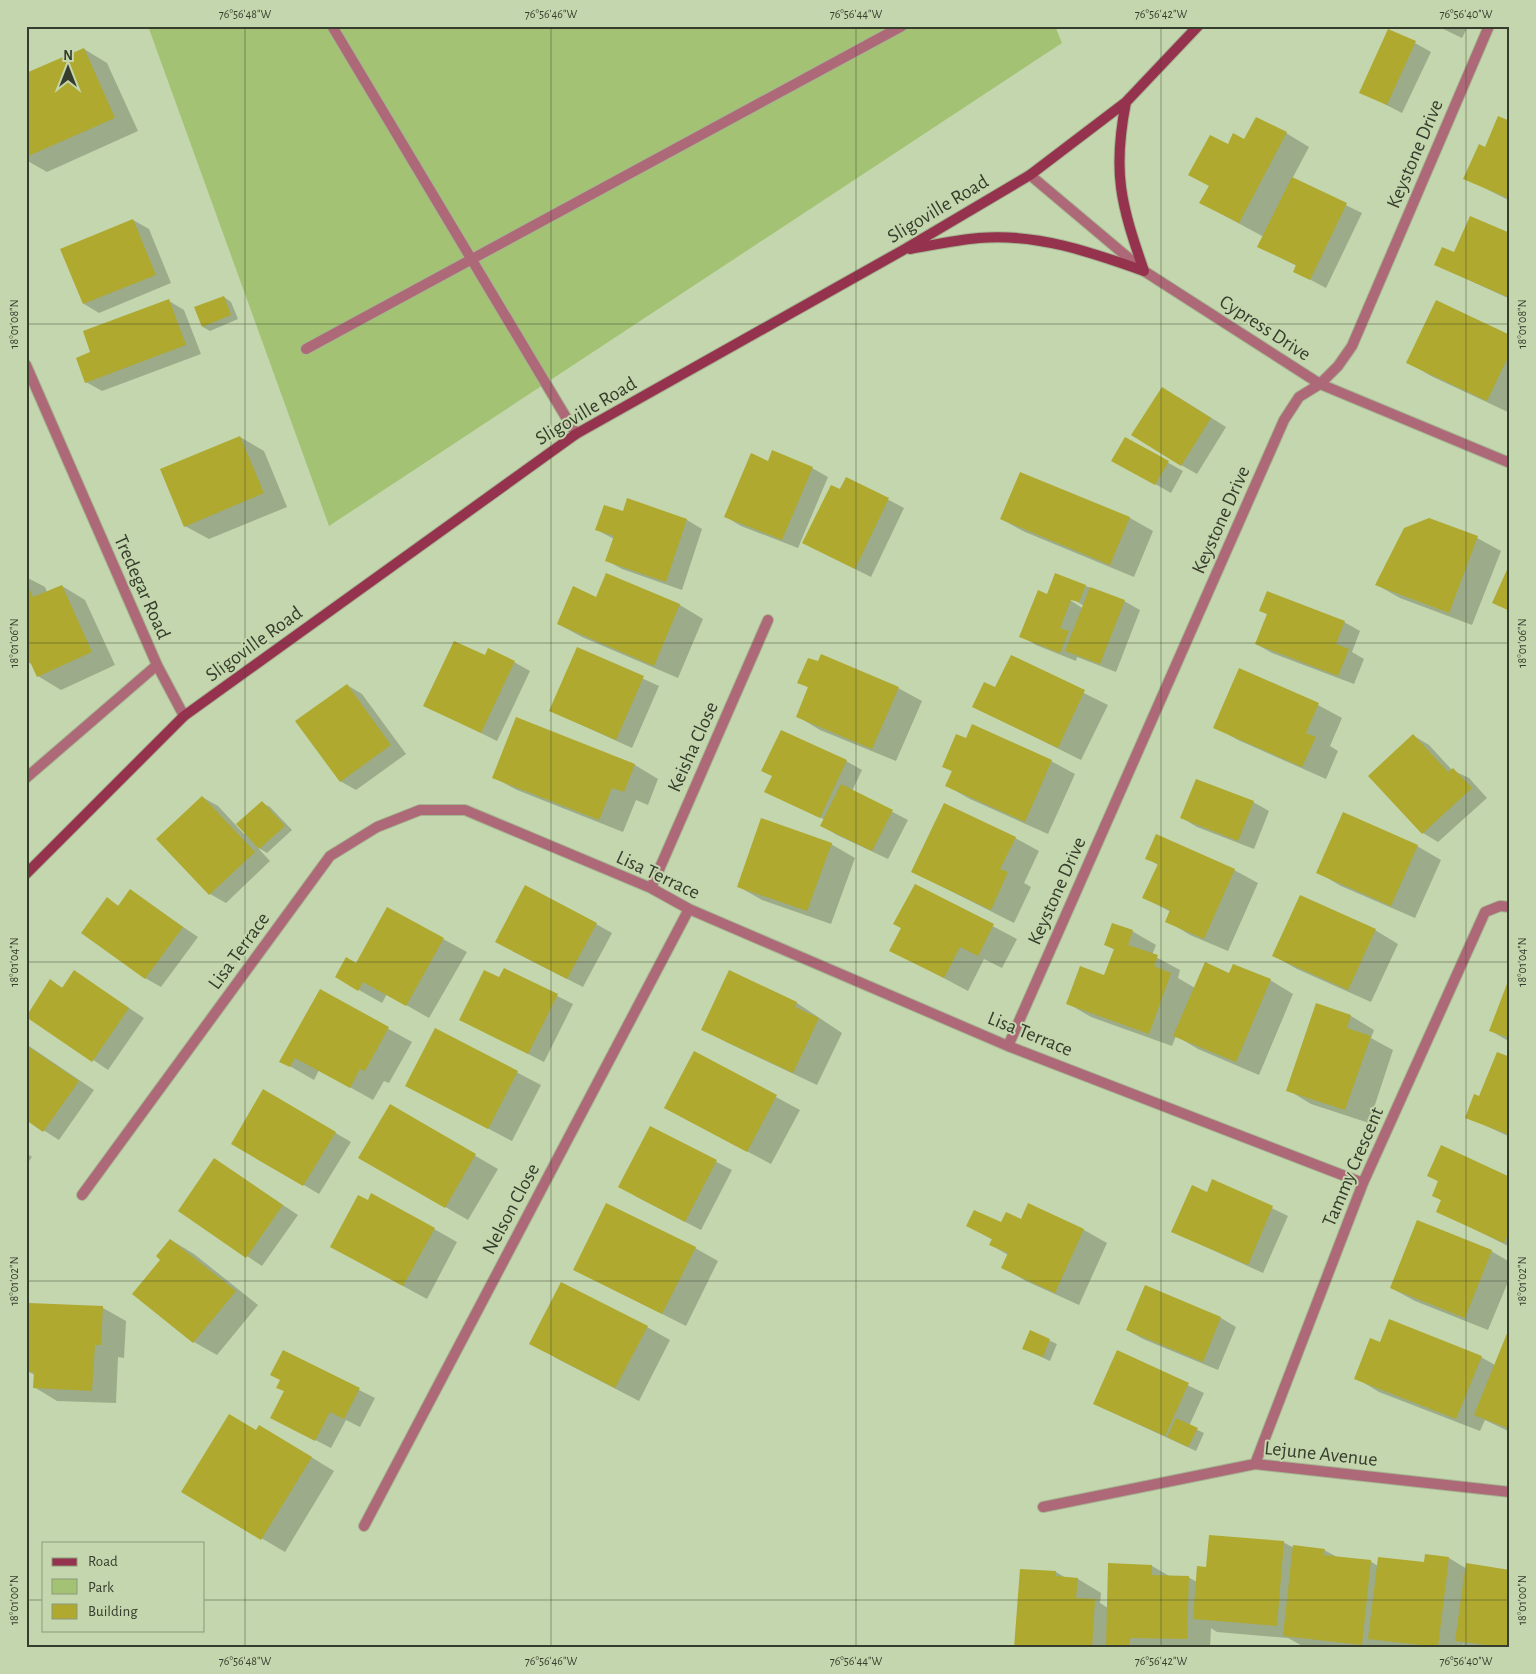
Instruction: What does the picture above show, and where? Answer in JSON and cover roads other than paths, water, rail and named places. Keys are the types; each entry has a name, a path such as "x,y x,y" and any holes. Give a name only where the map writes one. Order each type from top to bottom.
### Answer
{"street":[{"path":"332,26 576,434"},
{"path":"306,349 902,26"},
{"name":"Sligoville Road","path":"26,874 184,716 576,434 905,249 1030,175 1126,102 1198,26"},
{"name":"Keystone Drive","path":"1008,1046 1284,420 1299,398 1320,384 1338,366 1352,346 1489,26"},
{"path":"1126,102 1119,137 1118,174 1125,216 1144,271"},
{"name":"Cypress Drive","path":"1030,175 1144,271 1320,384 1510,463"},
{"path":"905,249 980,238 1031,239 1078,248 1144,271"},
{"name":"Tredegar Road","path":"26,365 157,665 26,778"},
{"name":"Keisha Close","path":"650,888 768,620"},
{"path":"157,665 184,716"},
{"name":"Lisa Terrace","path":"82,1196 330,856 377,827 420,810 465,810 650,888 689,909 1008,1046 1363,1183"},
{"name":"Tammy Crescent","path":"1255,1464 1363,1183 1486,912 1500,906 1510,907"},
{"name":"Nelson Close","path":"364,1526 689,909"},
{"name":"Lejune Avenue","path":"1043,1507 1255,1464 1510,1492"}]}
